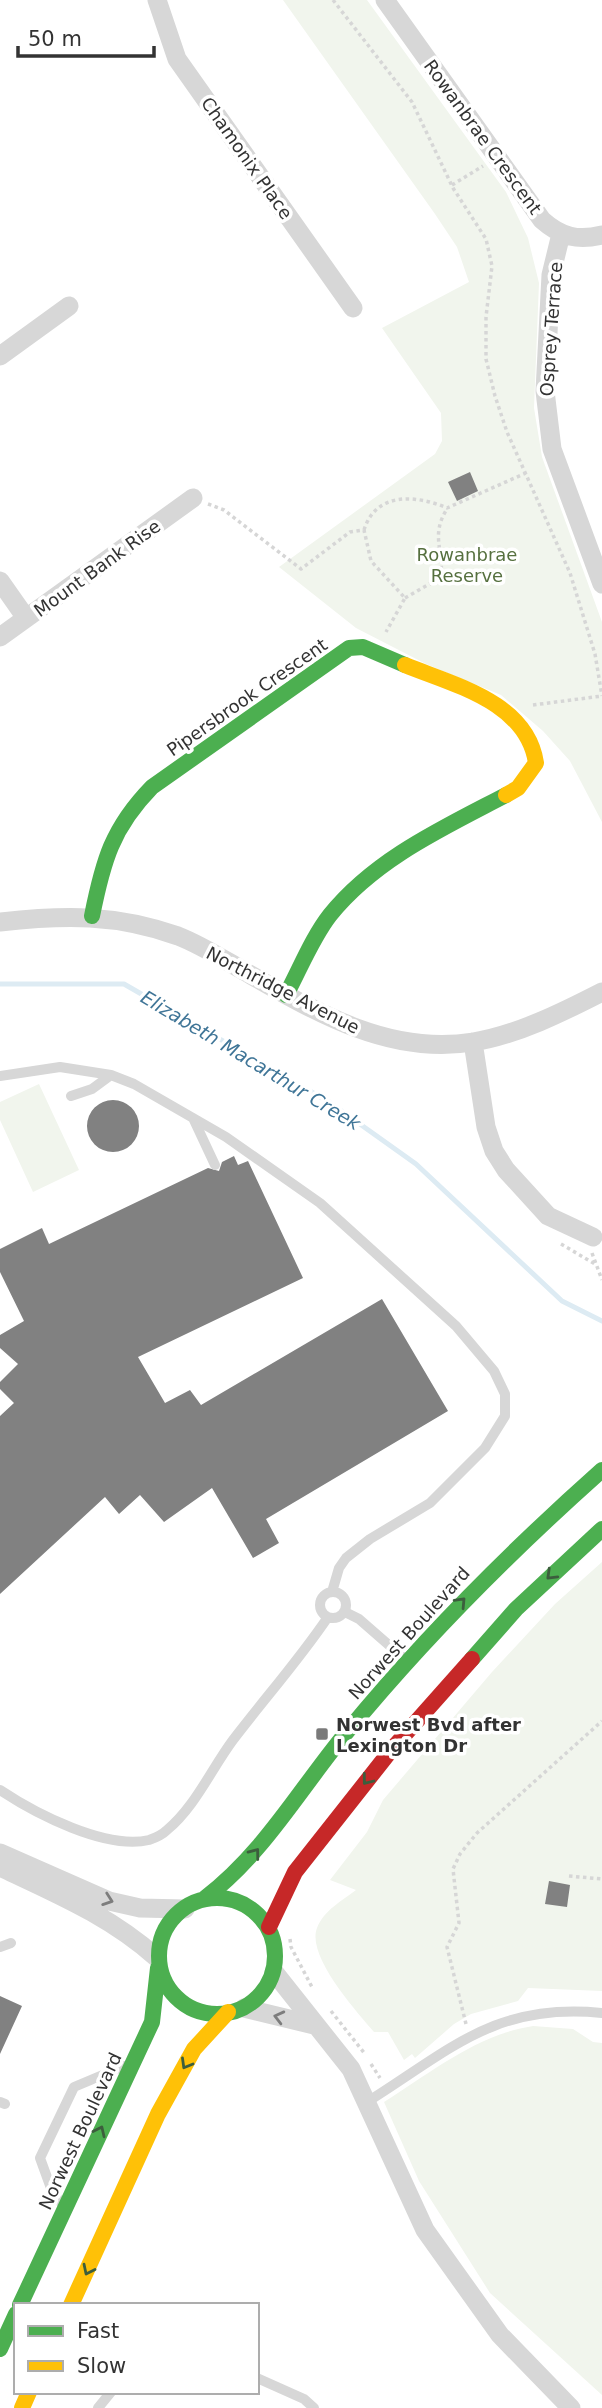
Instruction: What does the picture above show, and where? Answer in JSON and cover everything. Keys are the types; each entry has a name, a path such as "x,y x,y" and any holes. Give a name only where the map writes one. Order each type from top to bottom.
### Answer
{"main road":[{"name":"Pipersbrook Crescent","path":"92,916 105,852 125,813 152,787 349,648 363,647 477,697 513,717 527,731 534,747 536,763 518,788 415,843 356,886 328,917 286,995"},
{"name":"Norwest Boulevard","path":"205,1898 243,1869 318,1765 407,1660 489,1573 602,1470"},
{"path":"269,1927 295,1872 392,1749 516,1609 602,1529"},
{"path":"72,2303 158,2114 194,2049 236,2010 256,1999 274,1972 276,1951 269,1927 245,1903 229,1898 205,1898 185,1909 165,1932 157,1963 174,1996 190,2009 213,2015 236,2010"},
{"name":"Norwest Boulevard","path":"21,2303 152,2022 157,1963"},
{"path":"134,2125 158,2114"},
{"path":"65,2207 85,2209"},
{"path":"0,2349 4,2330"}],"street":[{"name":"Chamonix Place","path":"157,0 177,59 353,308"},
{"name":"Rowanbrae Crescent","path":"385,0 542,220 561,234"},
{"path":"561,234 574,238 602,235"},
{"name":"Osprey Terrace","path":"561,234 550,288 545,391 548,428 552,449 602,584"},
{"path":"0,356 69,306"},
{"name":"Mount Bank Rise","path":"0,638 193,498"},
{"path":"0,581 26,618"},
{"name":"Northridge Avenue","path":"0,922 58,915 92,916 180,937 286,995 369,1033 398,1041 433,1044 473,1042 514,1030 602,992"},
{"path":"473,1042 486,1127 494,1151 506,1170 548,1216 593,1237"},
{"path":"0,1853 109,1901 140,1908 185,1909"},
{"path":"0,1867 73,1900 115,1924 157,1963"},
{"path":"274,1972 314,2025 342,2055 367,2102 425,2230 500,2334 571,2408"},
{"path":"236,2010 314,2025"}],"lane":[{"path":"0,1076 60,1067 88,1069 111,1075 192,1118 320,1203 456,1326 494,1371 505,1394 501,1423 469,1467 407,1519 357,1549 339,1568 332,1592"},
{"path":"71,1096 92,1089 111,1075"},
{"path":"192,1118 215,1165"},
{"path":"332,1592 340,1594 346,1600 345,1612 338,1618 328,1617 322,1612 320,1604 324,1596 332,1592"},
{"path":"345,1612 359,1619 407,1660"},
{"path":"0,1790 16,1800 99,1837 117,1842 151,1839 167,1830 181,1815 233,1740 328,1617"},
{"path":"0,1947 11,1943"},
{"path":"367,2102 470,2034 513,2018 578,2011 602,2013"},
{"path":"65,2207 52,2192 40,2158 74,2087 132,2063"},
{"path":"259,2379 304,2399 314,2408"},
{"path":"98,2408 109,2394"}],"path":[{"path":"333,0 412,103 452,184 486,239 492,254 486,359 507,432 527,473 584,613 602,696 527,707 513,717"},
{"path":"452,184 497,157"},
{"path":"377,654 405,598 419,593 440,578 442,568 437,548 438,533 440,519 447,508 527,473"},
{"path":"193,498 224,510 301,569 351,532 364,530"},
{"path":"405,598 371,561 364,530 368,519 381,506 397,499 427,499 447,508"},
{"path":"593,1237 595,1264 602,1280"},
{"path":"557,1242 595,1264"},
{"path":"470,2034 447,1947 459,1923 453,1869 460,1854 477,1833 602,1721"},
{"path":"569,1876 602,1879"},
{"path":"290,1937 290,1947 313,1990"},
{"path":"297,2003 310,1983"},
{"path":"322,2001 358,2043 387,2090"}],"green space":[{"name":"Rowanbrae Reserve","path":"283,0 367,0 506,192 528,238 539,283 534,408 542,457 602,622 602,822 570,761 543,731 501,695 426,664 356,628 279,567 435,454 442,441 441,413 382,328 469,282 457,247"},
{"path":"39,1084 79,1170 33,1192 0,1120 0,1102"},
{"path":"602,1562 602,1991 528,1988 518,2001 471,2014 454,2024 415,2058 412,2054 404,2060 388,2032 374,2032 356,2011 335,1983 319,1953 316,1940 320,1922 334,1906 356,1890 330,1880 367,1832 383,1800 492,1672 555,1604"},
{"path":"533,2026 573,2029 593,2042 602,2043 602,2395 490,2293 419,2181 384,2102 473,2046 492,2037"}],"building":[{"path":"470,472 478,491 457,501 448,482"},
{"path":"113,1100 123,1102 131,1108 137,1116 137,1136 131,1144 123,1150 113,1152 103,1150 95,1144 89,1136 87,1126 89,1116 95,1108 103,1102"},
{"path":"234,1156 238,1165 248,1161 303,1278 138,1357 165,1403 190,1390 201,1405 382,1299 448,1411 266,1519 279,1543 253,1558 212,1488 164,1522 140,1495 119,1514 105,1497 0,1594 0,1416 14,1403 0,1389 0,1382 18,1364 0,1348 0,1335 24,1321 0,1272 0,1249 42,1228 49,1244 208,1168 219,1171 222,1162"},
{"path":"549,1881 570,1885 567,1907 545,1904"},
{"path":"0,1996 22,2006 0,2054"}],"waterway":[{"name":"Elizabeth Macarthur Creek","path":"0,984 124,984 329,1102 416,1164 562,1301 602,1321"}],"traffic: fast":[{"path":"92,916 100,878 111,846 127,817 152,787 349,648 363,647 405,665"},
{"path":"286,995 318,934 348,895 411,846 506,795"},
{"path":"205,1898 263,1841 346,1733 437,1629 602,1470"},
{"path":"472,1659 516,1609 602,1529"},
{"path":"217,1898 239,1902 258,1915 271,1934 275,1956 271,1978 258,1997 239,2010 217,2014 195,2010 176,1997 163,1978 159,1956 163,1934 176,1915 195,1902 217,1898"},
{"path":"21,2303 152,2022 158,1968"},
{"path":"0,2349 14,2318"}],"traffic: slow":[{"path":"405,665 486,699 504,710 519,725 530,742 536,763 518,788 506,795"},
{"path":"72,2303 158,2114 194,2049 228,2012"},
{"path":"22,2408 28,2394"}],"traffic: jam":[{"path":"269,1927 295,1872 392,1749 472,1659"}],"place":[{"name":"Norwest Bvd after Lexington Dr","path":"322,1734"}]}
